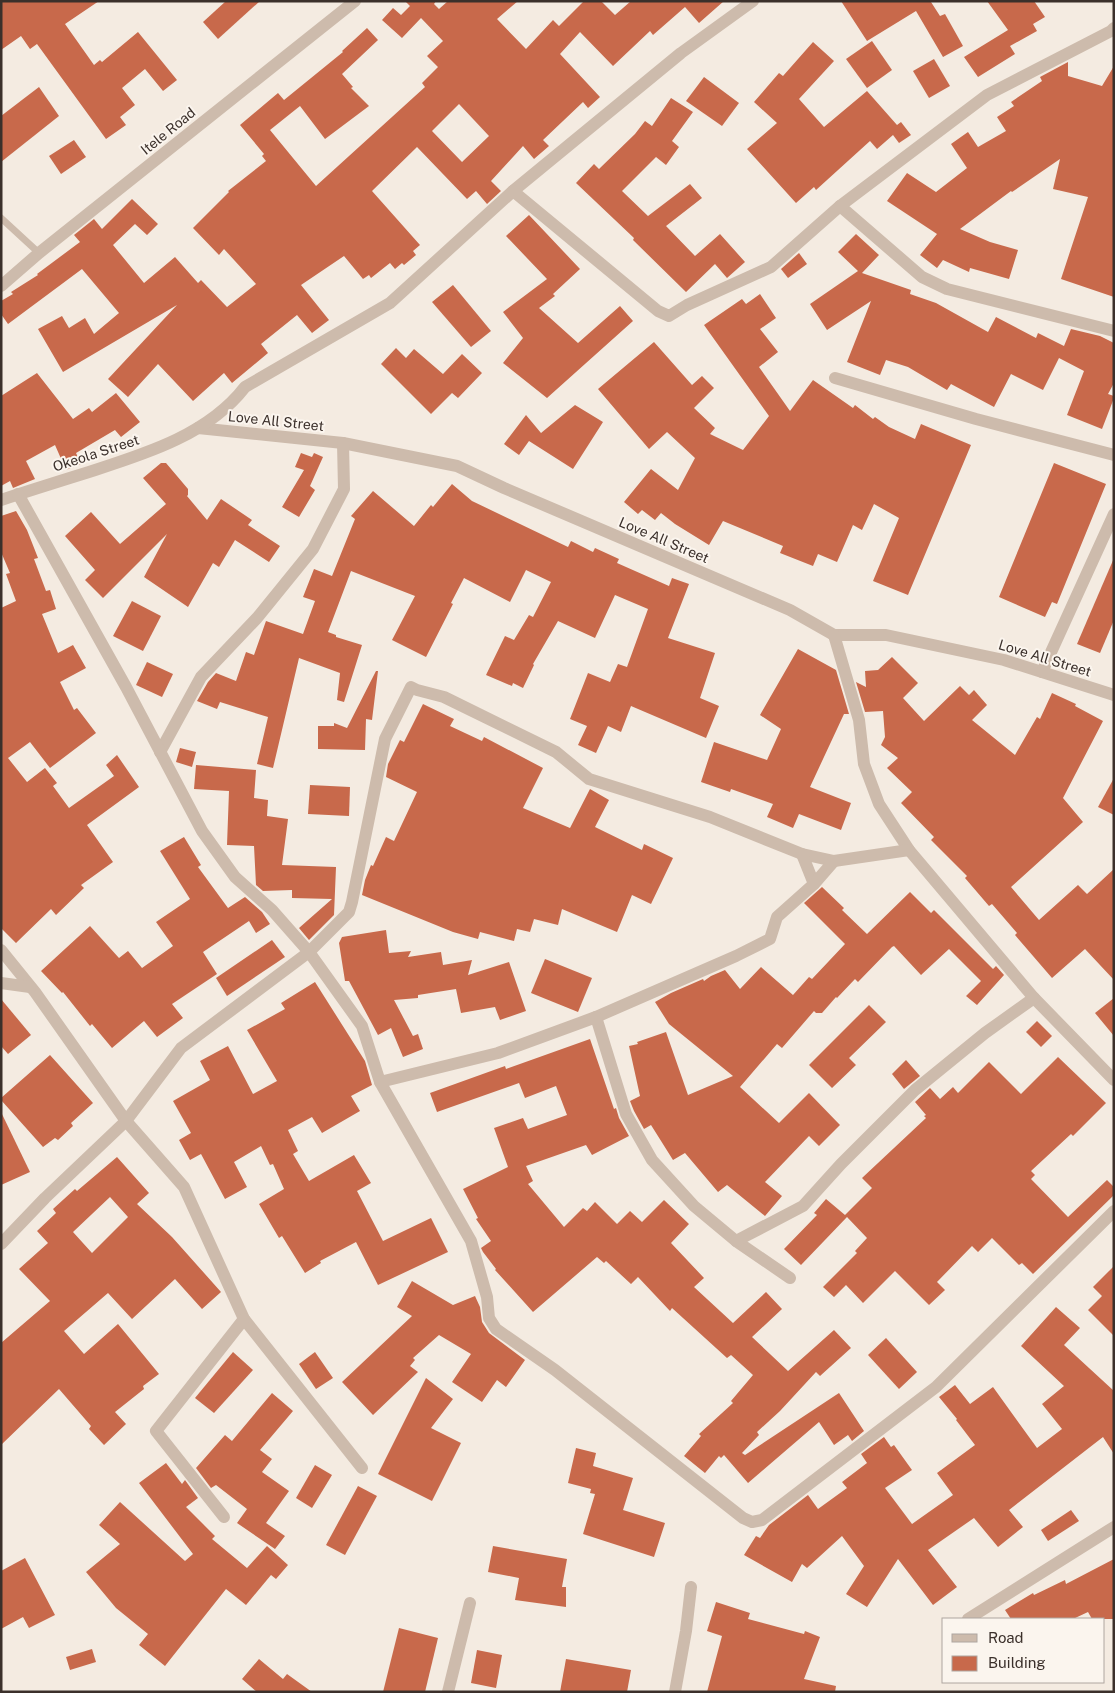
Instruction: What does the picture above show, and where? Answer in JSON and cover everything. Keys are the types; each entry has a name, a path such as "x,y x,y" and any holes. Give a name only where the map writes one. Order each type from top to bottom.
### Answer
{"street":[{"name":"Itele Road","path":"1,286 39,253 355,1"},
{"name":"Okeola Street","path":"1,500 145,454 198,428 235,400 245,386 390,303 513,191 681,54 753,1"},
{"path":"513,191 658,311 670,316 687,305 771,267 840,206 987,95 1114,28"},
{"path":"840,206 922,277 947,290 1114,331"},
{"path":"835,378 976,419 1114,455"},
{"name":"Love All Street","path":"198,428 343,443 457,466 504,488 790,610 834,635 886,636 1004,660 1114,695"},
{"path":"160,752 201,677 257,618 313,549 344,490 343,443"},
{"path":"18,494 126,687 202,831 235,877 272,910 309,952 362,1026 380,1082 471,1241 487,1297 489,1318 496,1329 555,1370 743,1518 752,1522 762,1520 936,1387 1114,1211"},
{"path":"1042,672 1114,514"},
{"path":"834,635 859,720 864,764 879,804 909,850 1034,998 1114,1080"},
{"path":"1,1244 126,1121 181,1048 309,952 349,912 385,739 411,687 444,696 556,752 589,779 710,817 802,854 834,861 909,850"},
{"path":"802,854 814,884"},
{"path":"380,1082 498,1053 596,1017 770,940 777,917 814,884 834,861"},
{"path":"2,955 30,987 126,1121 184,1187 244,1319 362,1468"},
{"path":"1,983 30,987"},
{"path":"736,1241 803,1206 841,1164 915,1090 984,1033 1034,998"},
{"path":"596,1017 626,1114 652,1160 694,1206 736,1241 790,1278"},
{"path":"224,1517 156,1432 244,1319"},
{"path":"970,1618 1114,1527"},
{"path":"675,1692 686,1631 690,1587"},
{"path":"448,1692 470,1603"}],"lane":[{"path":"1,218 39,253"}],"building":[{"path":"1,1 99,1 65,24 94,65 100,60 102,62 138,32 177,80 163,91 145,69 122,88 135,105 120,117 126,125 106,139 37,44 30,49 21,36 1,50"},
{"path":"226,1 260,1 218,39 203,22"},
{"path":"405,1 436,1 434,4 439,9 448,1 518,1 497,19 526,49 553,20 559,26 584,1 601,1 615,15 631,1 724,1 699,23 685,7 653,35 650,31 613,66 580,32 560,54 600,97 588,108 583,102 543,140 549,146 534,159 523,146 491,181 501,191 487,204 476,191 467,199 417,147 372,191 420,245 413,251 416,255 404,265 402,263 395,269 390,263 371,278 369,275 363,279 344,256 301,285 329,320 312,333 297,315 261,344 268,353 232,383 224,373 193,401 158,364 128,397 108,379 177,305 63,372 38,329 62,316 69,328 85,318 94,334 119,313 82,269 8,324 1,314 1,301 13,294 11,292 38,275 80,242 74,235 94,219 102,229 132,199 158,224 147,235 135,224 113,245 144,283 175,257 198,283 201,280 227,307 256,284 224,249 219,255 193,228 228,191 266,161 262,156 264,154 240,125 278,93 284,100 343,52 367,28 378,40 342,74 353,87 351,88 369,106 325,139 300,106 270,130 316,186 425,87 422,83 438,67 427,56 443,41 421,18 402,38 382,20 393,8 401,15 410,6","holes":["459,104 489,136 462,162 432,131"]},
{"path":"841,1 933,1 931,2 940,16 945,14 963,46 943,57 916,11 867,41"},
{"path":"987,1 1034,1 1045,17 1033,24 1037,31 1010,46 1015,54 978,77 964,57 1008,30"},
{"path":"872,41 892,70 867,88 846,59"},
{"path":"813,42 834,61 799,99 824,127 867,91 897,125 901,122 911,135 899,143 893,135 877,149 870,141 816,190 814,187 796,203 747,149 777,123 754,102 779,73 783,76"},
{"path":"934,59 950,86 929,98 913,71"},
{"path":"1068,62 1068,76 1102,86 1114,66 1114,297 1061,279 1088,197 1053,189 1060,159 1011,191 960,229 990,242 1018,250 1009,279 970,268 969,272 943,260 937,268 920,255 937,234 887,201 907,173 936,192 967,168 951,144 968,132 978,147 1006,131 997,117 1014,106 1011,102 1042,81 1040,77"},
{"path":"704,77 739,103 722,126 686,101"},
{"path":"39,87 59,116 1,162 1,116"},
{"path":"671,98 693,112 672,141 679,147 666,165 656,157 622,191 648,216 690,184 702,198 666,226 695,256 720,234 745,262 727,278 715,264 686,292 633,240 634,238 576,183 594,164 599,169 635,134 645,121 652,126"},
{"path":"74,140 86,157 61,174 49,156"},
{"path":"529,215 580,269 553,294 555,296 539,308 578,343 620,306 633,321 547,398 503,363 523,338 503,312 547,279 506,236"},
{"path":"856,234 879,255 862,273 911,290 910,294 936,303 988,332 996,317 1036,338 1038,333 1064,346 1071,329 1100,336 1114,343 1114,383 1108,394 1114,396 1114,398 1102,429 1067,415 1084,371 1059,358 1043,390 1011,374 994,407 951,384 947,390 908,367 886,360 880,375 847,362 871,301 827,330 810,304 858,271 838,252"},
{"path":"799,253 807,264 788,278 781,269"},
{"path":"453,285 491,331 471,347 432,302"},
{"path":"760,294 776,318 760,329 778,352 759,367 790,411 813,380 853,408 855,405 873,419 875,417 889,427 915,439 921,424 971,445 908,595 873,581 899,518 874,504 862,530 853,525 837,562 818,554 813,566 780,553 783,546 723,521 709,545 661,513 655,520 642,510 638,514 624,502 651,469 678,490 695,458 667,432 649,449 598,389 654,342 692,385 702,376 714,388 694,408 715,428 710,434 743,450 769,416 704,325 742,299 746,304"},
{"path":"396,348 406,358 414,349 443,374 462,354 482,373 458,398 452,393 431,414 381,364"},
{"path":"37,373 73,419 89,408 92,412 116,393 140,422 121,437 115,430 76,453 81,464 66,470 55,445 26,461 35,479 13,488 10,481 1,486 1,396"},
{"path":"575,405 603,422 573,469 529,441 519,455 504,444 526,415 541,433"},
{"path":"301,453 312,457 314,453 323,457 310,486 315,490 299,517 282,507 304,470 295,467"},
{"path":"161,463 166,463 188,489 187,496 207,520 221,499 252,520 248,525 280,546 269,562 235,540 219,567 213,563 188,607 144,577 167,534 103,598 85,580 95,570 65,536 91,512 120,544 166,504 143,478"},
{"path":"1054,463 1106,484 1057,604 1052,602 1045,617 999,597"},
{"path":"452,484 472,501 568,547 571,541 593,552 595,548 619,559 617,563 669,586 672,578 689,584 668,638 715,653 700,698 719,706 706,738 631,706 621,732 608,726 596,753 578,745 587,726 570,719 588,673 610,682 618,664 627,667 648,609 615,595 595,638 558,621 533,664 523,688 513,683 512,686 486,675 505,636 514,640 529,615 533,617 551,582 526,570 510,602 464,578 426,657 392,640 415,596 351,571 328,632 336,635 336,637 362,645 344,702 337,700 340,673 299,658 273,768 257,764 268,717 220,702 217,709 197,701 208,682 216,673 236,681 246,652 254,655 266,621 303,634 315,601 303,597 314,569 332,576 355,519 351,516 373,491 414,526"},
{"path":"16,511 27,530 38,558 34,559 46,591 50,590 56,609 42,614 58,653 73,645 86,668 60,682 74,710 77,708 96,733 50,768 30,742 8,758 27,782 45,768 57,783 53,786 69,808 114,776 106,765 117,755 139,787 87,825 113,862 81,885 84,888 56,915 51,909 16,943 1,928 1,608 16,601 6,574 10,573 1,552 1,516"},
{"path":"1114,558 1114,620 1100,653 1077,644"},
{"path":"132,601 161,616 143,651 113,636"},
{"path":"798,649 836,670 849,714 844,714 810,787 851,803 841,830 799,814 793,828 767,817 773,804 731,789 730,792 701,782 714,742 767,760 781,729 760,715"},
{"path":"892,657 918,683 903,698 924,721 960,686 969,695 974,690 987,705 972,720 1015,755 1037,717 1040,719 1052,693 1076,704 1075,706 1103,721 1063,798 1083,822 1011,887 1039,920 1078,885 1087,894 1114,869 1114,980 1085,949 1052,978 1015,935 1017,933 992,904 989,906 965,878 967,876 931,840 934,837 901,803 912,792 887,768 898,758 881,745 885,737 883,711 865,712 856,682 866,687 865,671 878,670"},
{"path":"147,662 173,674 162,697 136,685"},
{"path":"376,671 378,671 372,720 366,719 365,750 318,749 318,726 334,726 334,723 347,728"},
{"path":"423,704 454,719 450,726 482,741 484,737 543,768 523,808 570,828 590,789 609,800 595,827 642,850 644,844 673,858 651,904 632,895 617,932 562,909 558,925 534,919 530,932 517,929 514,941 480,932 478,939 453,932 362,895 371,865 373,866 386,837 394,841 417,792 386,777 388,764 400,740 404,742"},
{"path":"180,748 196,752 192,767 176,762"},
{"path":"196,765 256,770 254,798 268,800 267,816 288,819 282,865 336,867 334,915 309,940 299,928 332,899 292,898 292,890 263,891 256,885 254,846 227,845 229,791 194,789"},
{"path":"1114,778 1114,815 1098,807"},
{"path":"310,785 350,787 349,816 308,814"},
{"path":"184,837 201,865 198,867 228,908 245,897 262,912 270,924 256,933 249,921 203,952 217,974 172,1004 183,1018 157,1037 144,1021 112,1048 92,1024 90,1026 63,992 41,971 90,926 119,958 128,951 142,968 173,946 156,922 190,899 160,851"},
{"path":"822,887 867,934 910,892 931,913 934,910 993,969 996,966 1004,975 977,1005 966,996 981,981 949,949 921,975 894,946 858,982 855,979 822,1013 814,1011 782,1048 777,1044 740,1087 779,1123 809,1093 840,1125 819,1146 809,1136 765,1182 782,1196 765,1216 727,1185 718,1192 685,1153 673,1160 651,1125 644,1129 630,1101 640,1096 629,1046 666,1032 688,1095 733,1076 669,1024 655,1002 671,993 703,979 704,981 725,970 740,989 761,967 793,995 809,977 812,979 845,944 804,903"},
{"path":"386,930 389,953 411,951 408,957 441,952 443,965 472,960 468,975 509,962 526,1011 500,1020 495,1007 461,1013 456,989 418,995 418,998 394,1000 413,1036 418,1034 423,1049 403,1057 391,1028 378,1035 349,981 345,981 339,943 342,937"},
{"path":"272,940 285,957 227,996 216,978"},
{"path":"545,959 592,978 578,1012 531,993"},
{"path":"315,982 365,1061 372,1085 351,1096 360,1111 322,1133 312,1117 288,1130 298,1151 293,1154 309,1181 354,1155 371,1183 357,1191 383,1241 431,1218 448,1252 378,1285 356,1242 320,1261 321,1263 305,1273 282,1236 279,1238 259,1204 284,1189 273,1164 270,1165 261,1146 234,1162 247,1187 225,1199 201,1154 190,1160 179,1140 191,1133 173,1101 210,1080 200,1061 228,1046 253,1094 277,1081 247,1030 285,1009 281,1003"},
{"path":"1114,998 1114,1036 1095,1013"},
{"path":"1,999 31,1035 8,1054 1,1046"},
{"path":"869,1005 886,1022 849,1058 856,1065 832,1088 809,1065"},
{"path":"1037,1021 1052,1036 1041,1047 1026,1032"},
{"path":"590,1039 614,1109 616,1108 629,1136 592,1155 586,1145 526,1166 533,1181 528,1184 564,1227 583,1208 587,1211 595,1202 617,1224 630,1211 642,1222 664,1200 689,1224 671,1243 704,1278 694,1287 733,1323 766,1292 782,1309 752,1337 788,1371 834,1330 851,1348 820,1376 816,1372 780,1411 757,1432 759,1435 742,1453 745,1455 839,1393 864,1431 852,1441 848,1435 834,1445 819,1422 748,1483 724,1455 721,1458 719,1456 705,1473 684,1456 701,1436 699,1434 733,1403 731,1401 753,1375 731,1355 727,1358 672,1308 670,1311 638,1277 631,1284 606,1261 604,1263 597,1257 533,1312 495,1270 483,1252 481,1248 491,1241 476,1219 478,1218 463,1189 508,1167 494,1128 523,1118 528,1129 567,1115 556,1086 525,1098 519,1083 437,1112 430,1093 505,1066 506,1069"},
{"path":"50,1055 93,1103 71,1123 73,1126 58,1140 55,1138 43,1147 1,1098"},
{"path":"1058,1057 1106,1103 1073,1136 1071,1134 1031,1171 1035,1175 1031,1179 1068,1217 1107,1180 1114,1187 1114,1195 1033,1274 1022,1263 1019,1265 992,1238 978,1252 972,1246 937,1282 945,1290 929,1305 895,1271 863,1303 846,1285 834,1297 823,1287 857,1253 855,1251 867,1238 847,1217 801,1265 784,1249 817,1215 814,1213 826,1199 845,1215 872,1188 862,1178 926,1118 924,1116 926,1115 915,1102 930,1088 940,1099 953,1087 958,1093 989,1062 1021,1094"},
{"path":"906,1060 920,1076 904,1089 892,1074"},
{"path":"1,1112 30,1172 1,1185"},
{"path":"117,1157 149,1193 137,1204 172,1237 221,1292 202,1309 175,1279 132,1319 108,1293 64,1331 84,1354 118,1324 159,1374 143,1386 144,1389 115,1412 126,1424 104,1445 89,1429 91,1426 59,1389 1,1445 1,1343 50,1301 19,1269 48,1243 37,1231 56,1213 53,1209 75,1189 77,1191","holes":["110,1197 128,1217 92,1253 73,1232"]},
{"path":"1114,1266 1114,1336 1088,1310 1102,1296 1093,1287"},
{"path":"412,1281 453,1305 475,1296 480,1307 482,1322 489,1333 525,1360 506,1387 497,1380 482,1402 452,1382 471,1354 439,1335 413,1358 415,1360 410,1366 418,1372 373,1415 342,1382 412,1316 397,1307"},
{"path":"1056,1307 1080,1328 1064,1345 1114,1391 1114,1454 1103,1437 1009,1510 1023,1527 998,1547 974,1518 928,1550 957,1587 933,1605 898,1559 867,1607 846,1594 864,1566 842,1536 807,1568 802,1564 792,1582 744,1555 756,1536 760,1538 769,1525 808,1495 818,1509 847,1488 842,1482 867,1463 861,1454 884,1437 891,1447 894,1445 912,1470 885,1488 912,1524 953,1495 937,1473 975,1445 939,1397 955,1385 970,1404 993,1387 1037,1448 1062,1429 1042,1404 1064,1386 1021,1346"},
{"path":"886,1338 917,1372 899,1389 868,1355"},
{"path":"233,1352 253,1370 214,1413 195,1398"},
{"path":"315,1352 333,1378 316,1389 299,1364"},
{"path":"426,1378 453,1399 431,1428 461,1443 432,1501 378,1474"},
{"path":"272,1393 293,1411 260,1450 272,1459 262,1472 289,1491 266,1523 285,1536 275,1549 237,1523 247,1509 216,1485 211,1488 196,1468 225,1435 232,1441"},
{"path":"576,1448 596,1453 593,1466 633,1478 623,1510 665,1523 654,1557 583,1534 595,1494 590,1493 591,1489 568,1483"},
{"path":"166,1463 182,1484 185,1480 198,1498 186,1507 215,1536 212,1539 247,1568 267,1546 288,1565 276,1579 271,1575 246,1605 226,1589 165,1666 139,1645 148,1634 116,1608 86,1572 120,1544 99,1525 120,1502 185,1561 193,1554 139,1483"},
{"path":"315,1465 332,1475 312,1508 296,1498"},
{"path":"358,1486 377,1496 345,1555 326,1545"},
{"path":"1071,1510 1079,1521 1048,1541 1041,1530"},
{"path":"493,1546 567,1559 562,1587 566,1587 566,1607 515,1600 519,1578 488,1572"},
{"path":"25,1558 55,1615 29,1628 23,1617 1,1629 1,1571"},
{"path":"1114,1559 1114,1619 1091,1618 1088,1612 1075,1618 1010,1618 1005,1610 1033,1593 1034,1595 1065,1580 1066,1584"},
{"path":"716,1602 750,1613 748,1619 804,1634 805,1631 820,1637 804,1679 836,1686 835,1692 707,1692 722,1636 707,1631"},
{"path":"399,1628 438,1638 425,1692 383,1692"},
{"path":"92,1649 96,1662 70,1670 66,1657"},
{"path":"477,1650 502,1655 496,1688 471,1683"},
{"path":"259,1659 283,1679 287,1674 312,1692 257,1692 242,1679"},
{"path":"566,1659 631,1670 627,1692 560,1692"}]}
